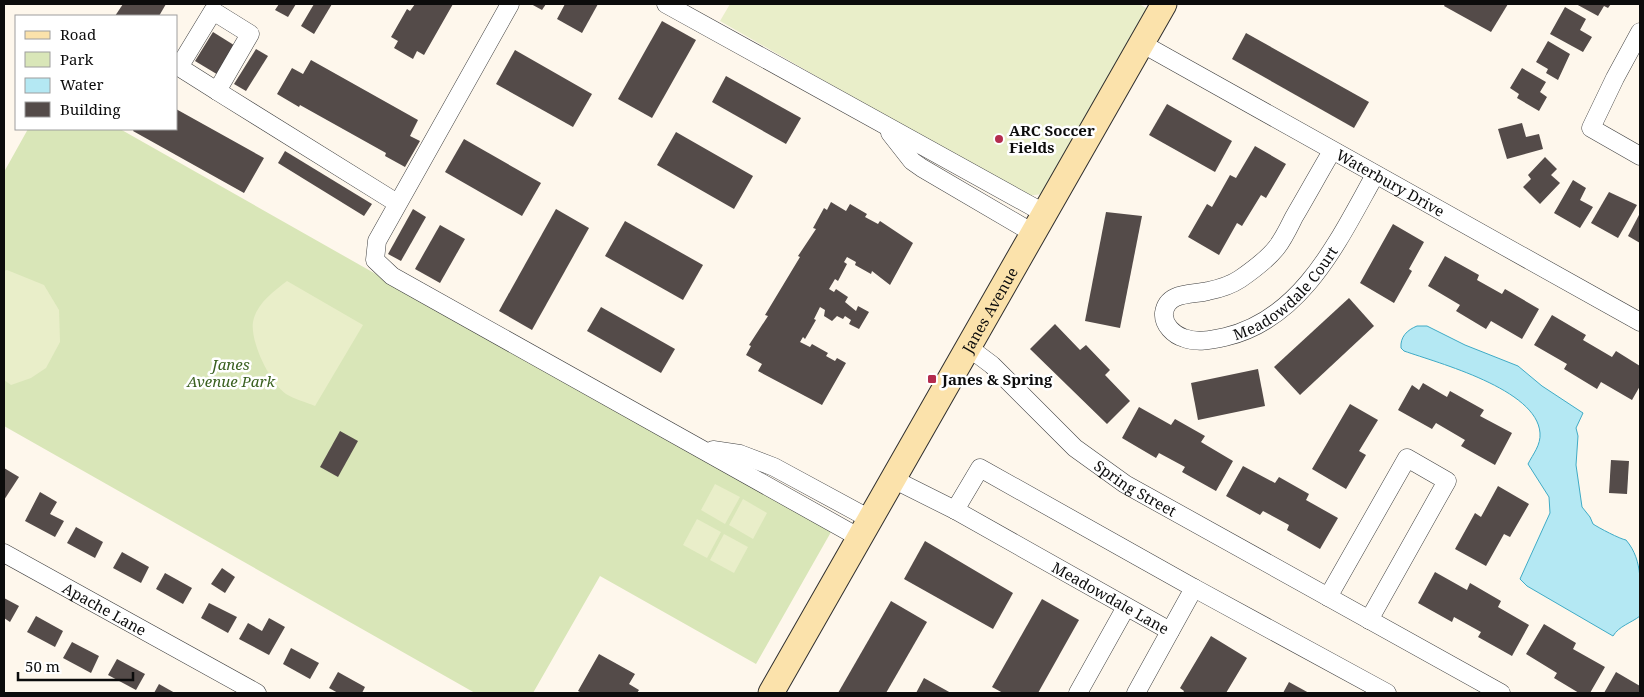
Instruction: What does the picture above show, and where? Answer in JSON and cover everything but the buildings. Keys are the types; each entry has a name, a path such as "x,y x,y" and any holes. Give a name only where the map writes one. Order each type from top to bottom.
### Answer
{"street":[{"path":"510,4 377,242 375,260 382,268 702,449 865,528"},
{"path":"666,4 880,124 901,144 912,161 922,168 1038,223"},
{"name":"Janes Avenue","path":"771,693 1164,4"},
{"path":"1640,32 1591,128 1640,156"},
{"name":"Waterbury Drive","path":"1141,43 1374,175 1640,322"},
{"path":"217,91 398,203"},
{"name":"Meadowdale Court","path":"1332,151 1278,247 1258,266 1238,281 1207,292 1183,294 1174,298 1164,314 1167,325 1177,336 1191,341 1230,336 1267,319 1303,290 1317,274 1374,175"},
{"name":"Spring Street","path":"968,347 992,365 1075,448 1103,470 1501,693"},
{"path":"1328,597 1408,458 1447,481 1369,620"},
{"path":"955,510 980,468 1387,693"},
{"name":"Meadowdale Lane","path":"893,479 955,510 1170,631 1194,588"},
{"name":"Apache Lane","path":"4,553 257,693"},
{"path":"1078,693 1126,607"},
{"path":"1136,693 1170,631"}],"green space":[{"name":"ARC Soccer Fields","path":"730,4 1139,4 1148,9 1043,194 1025,196 720,21"},
{"name":"Janes Avenue Park","path":"27,130 122,130 831,532 756,664 600,576 533,693 475,693 4,426 4,172"},
{"path":"7,270 44,285 59,310 60,342 46,368 31,378 11,385 4,380 4,271"},
{"path":"287,281 363,325 315,406 289,396 280,389 262,361 255,340 253,322 258,309 266,298"},
{"path":"715,484 740,497 725,524 701,510"},
{"path":"743,499 767,513 753,539 729,525"},
{"path":"697,519 721,532 707,558 683,545"},
{"path":"724,534 748,547 734,573 710,560"}],"water":[{"path":"1417,326 1427,326 1465,345 1518,366 1542,386 1583,413 1576,428 1578,436 1576,465 1582,507 1593,524 1626,540 1636,557 1640,575 1640,616 1622,627 1613,636 1527,586 1520,579 1550,513 1549,497 1528,464 1540,437 1535,417 1522,403 1484,380 1404,351 1401,348 1403,337"}],"place":[{"name":"ARC Soccer Fields","path":"999,139"},
{"name":"Janes & Spring","path":"932,379"}]}
